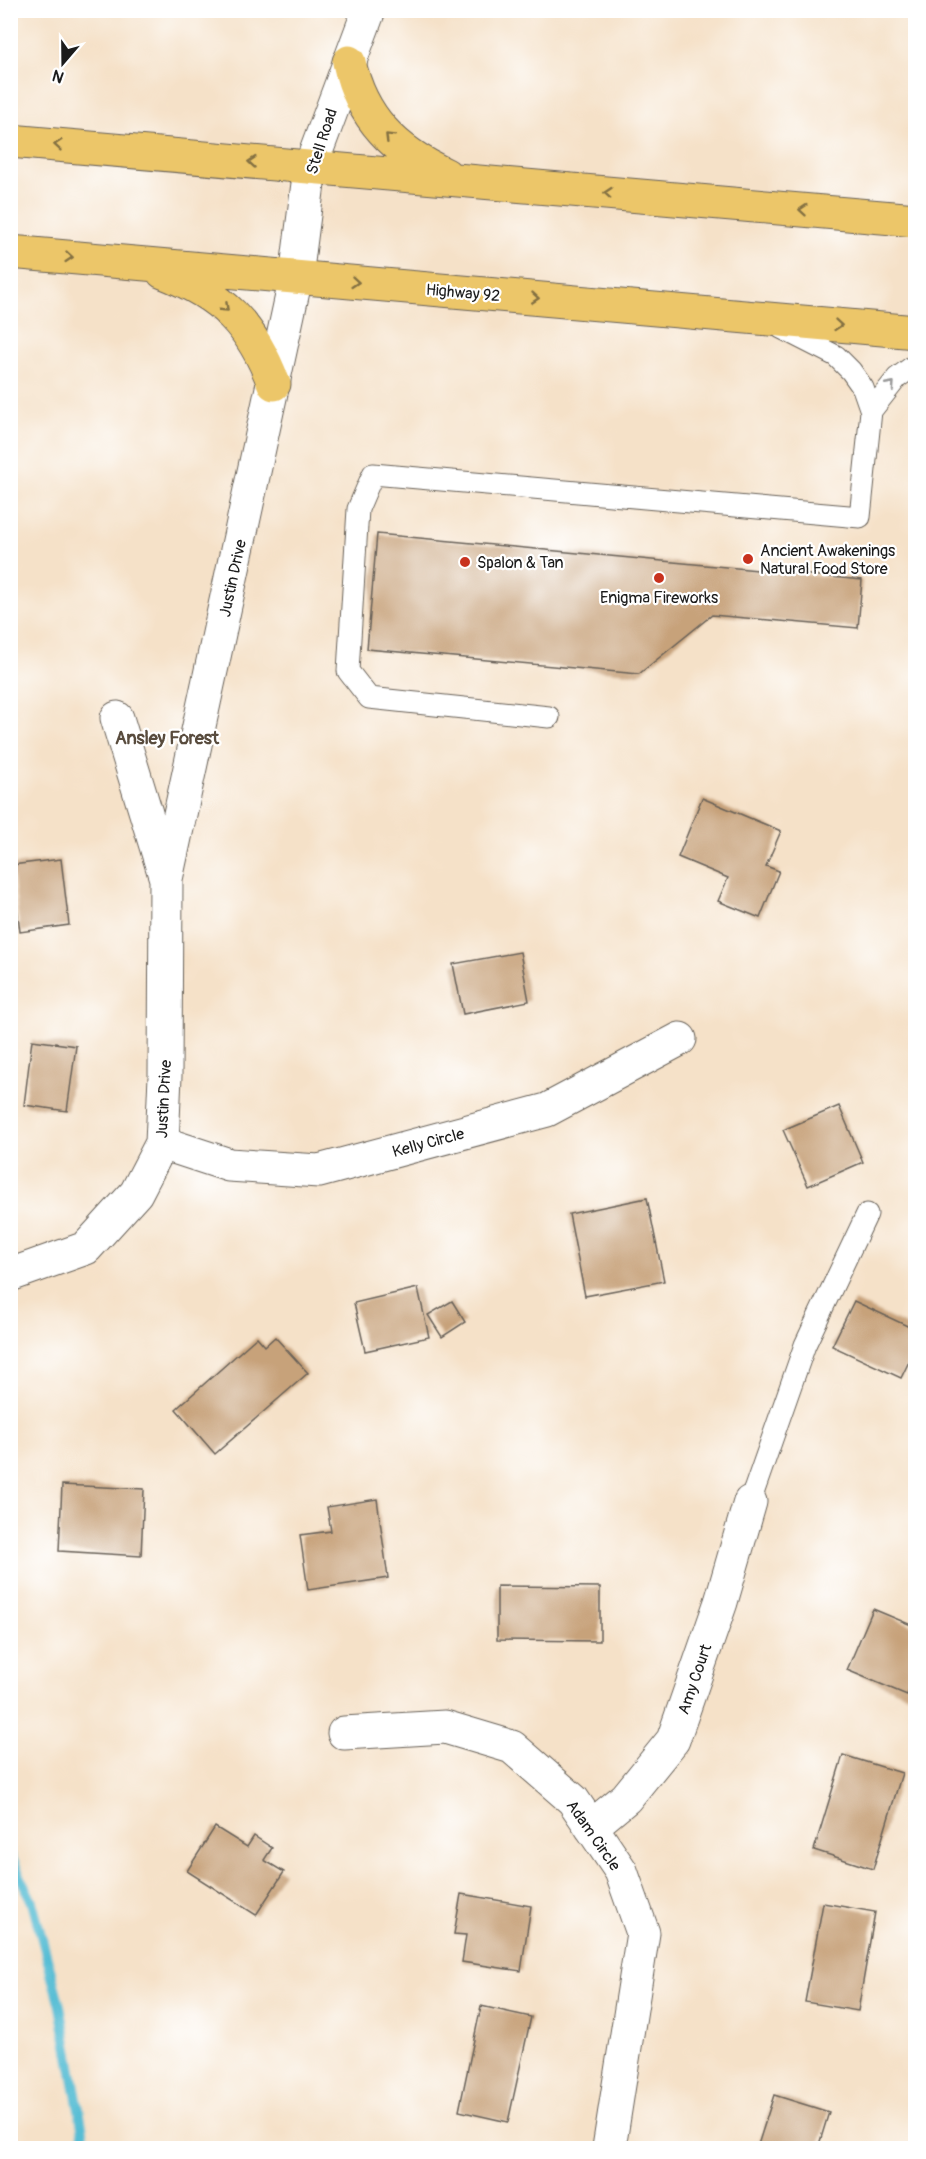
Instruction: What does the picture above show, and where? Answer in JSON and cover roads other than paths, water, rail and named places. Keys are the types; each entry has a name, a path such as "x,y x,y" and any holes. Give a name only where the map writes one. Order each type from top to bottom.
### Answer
{"main road":[{"path":"349,62 351,74 365,105 384,133 420,162 456,180"},
{"path":"10,141 915,220"},
{"name":"Highway 92","path":"10,252 915,332"},
{"path":"136,263 166,273 220,302 256,344 274,384"}],"street":[{"name":"Stell Road","path":"296,277 310,168 369,10"},
{"name":"Justin Drive","path":"10,1275 86,1248 136,1192 162,1143 165,1076 166,879 296,277"},
{"name":"Justin Drive","path":"117,718 166,879"},
{"name":"Kelly Circle","path":"162,1143 229,1165 319,1172 548,1110 680,1039"},
{"name":"Amy Court","path":"591,1827 626,1798 673,1740 721,1602 750,1502"},
{"name":"Adam Circle","path":"344,1733 445,1727 513,1748 573,1800 621,1872 643,1933 609,2148"}],"lane":[{"path":"549,717 369,698 348,671 358,509 373,474 860,517 871,411 863,388 836,356 798,335 758,318"},
{"path":"871,411 897,378 915,364"},
{"path":"750,1502 805,1344 867,1215"}],"waterway":[{"path":"10,1854 32,1902 60,2006 86,2148"}],"place":[{"name":"Ancient Awakenings Natural Food Store","path":"748,559"},
{"name":"Spalon & Tan","path":"465,562"},
{"name":"Enigma Fireworks","path":"659,578"}],"district":[{"name":"Ansley Forest","path":"167,738"}]}
